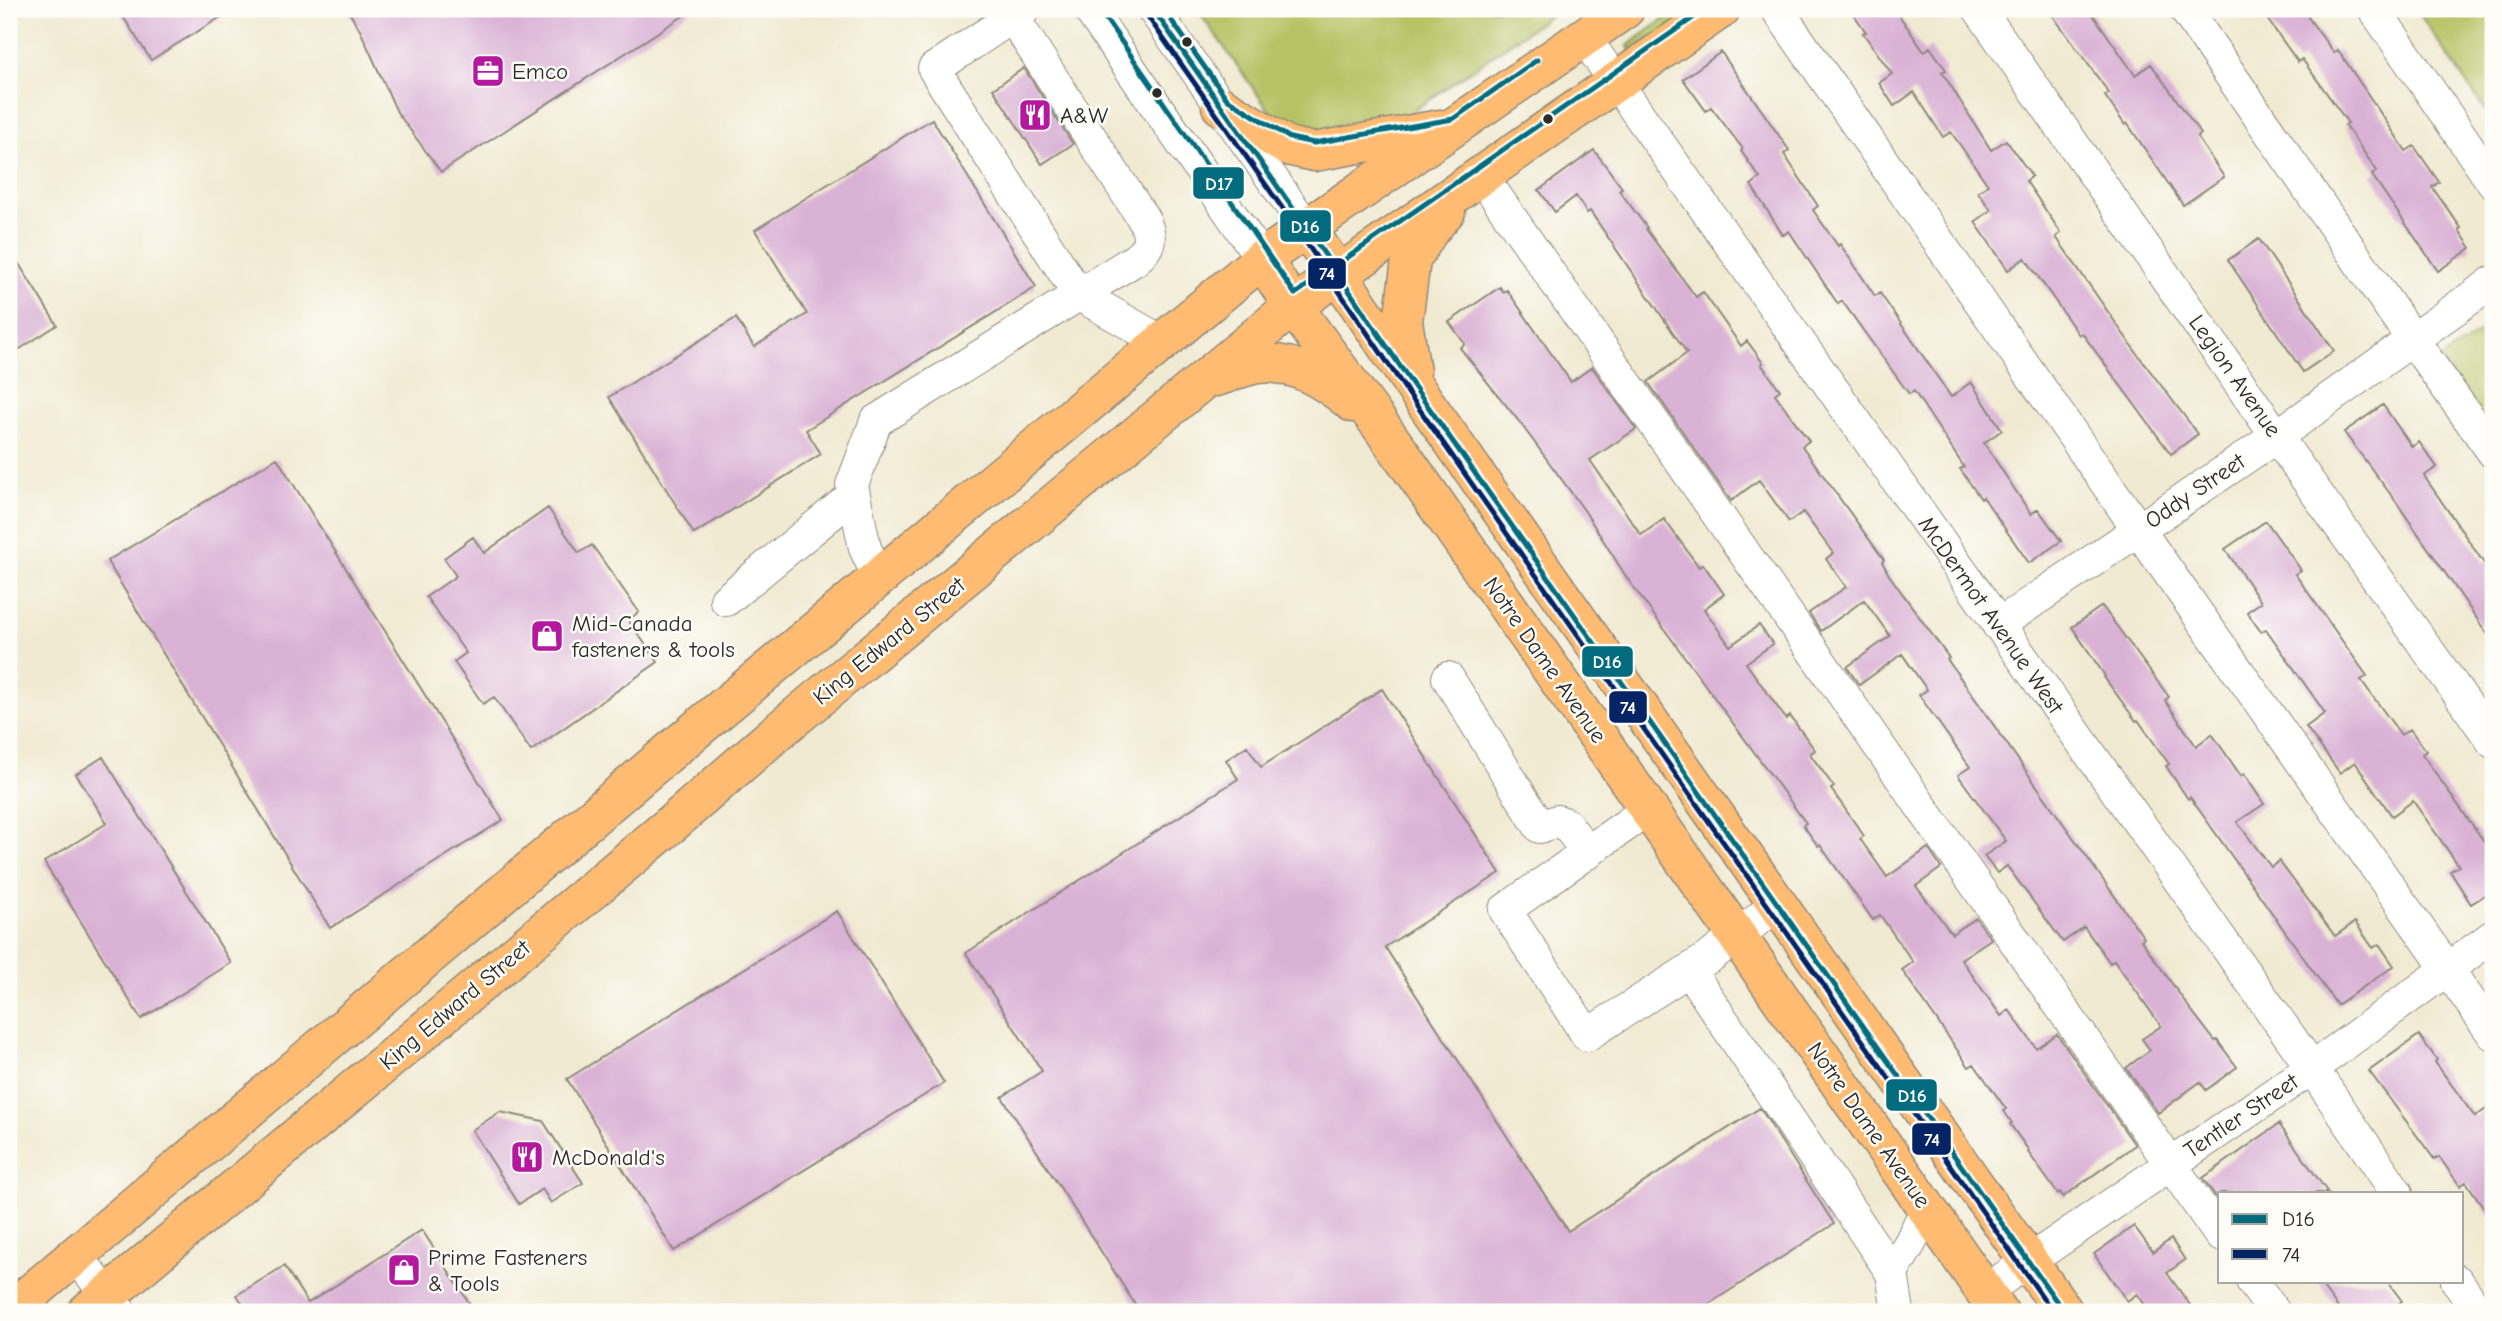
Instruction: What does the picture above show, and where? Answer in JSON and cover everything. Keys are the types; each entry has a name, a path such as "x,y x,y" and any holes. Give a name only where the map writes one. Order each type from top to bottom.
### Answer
{"main road":[{"path":"9,1312 667,754 1262,258 1625,9"},
{"name":"King Edward Street","path":"105,1306 375,1072 775,734 1293,306 1721,9"},
{"path":"1221,107 1287,146 1314,152 1456,127"},
{"path":"1413,385 1403,321 1411,260 1429,231 1475,180"},
{"path":"1306,227 1413,385 2064,1312"},
{"name":"Notre Dame Avenue","path":"1262,258 1293,306 1382,427 1992,1302"},
{"path":"1206,380 1259,364 1286,366 1326,381 1382,427"},
{"path":"341,1030 375,1072"}],"street":[{"name":"Notre Dame Avenue","path":"1089,9 1262,258"},
{"path":"1153,9 1306,227"},
{"path":"1777,9 2493,1034"},
{"name":"Legion Avenue","path":"1979,9 2493,742"},
{"path":"2185,9 2493,452"},
{"path":"2374,9 2493,183"},
{"path":"879,578 865,548 852,485 876,421 1078,294 1136,259 1148,248 1151,235 1144,220 1018,13 933,68 1078,294 1162,342"},
{"name":"McDermot Avenue West","path":"1584,37 2312,1068 2396,1192"},
{"path":"1475,180 2218,1232"},
{"name":"Oddy Street","path":"1998,625 2277,436 2493,282"},
{"path":"726,600 854,495"},
{"path":"1448,678 1540,827 1557,821 1566,824 1588,853"},
{"path":"1649,810 1505,910 1587,1035 1710,957 1778,904"},
{"name":"Tentler Street","path":"1992,1302 2029,1261 2312,1068 2493,936"},
{"path":"1689,970 1892,1273 1898,1312"},
{"path":"1892,1273 1927,1208"},
{"path":"76,1255 105,1306"},
{"path":"2253,1282 2274,1312"},
{"path":"2458,1282 2478,1312"}],"green space":[{"path":"1197,9 1559,9 1337,164 1302,157"},
{"path":"1678,9 1698,9 1630,51 1628,46 1631,43"},
{"path":"2416,9 2493,9 2493,122"},
{"path":"2493,324 2493,433 2440,359"}],"building":[{"path":"118,9 234,9 151,60"},
{"name":"Emco","path":"347,9 694,9 441,172 397,112 360,30"},
{"path":"1850,9 1895,9 1924,52 1930,47 1946,70 1942,72 1991,150 2006,140 2032,176 2026,181 2061,233 2056,237 2138,355 2198,434 2171,454 2082,333 2079,335 2025,258 2008,270 1975,222 1991,210 1978,192 1988,185 1951,132 1943,137 1914,92 1894,106 1879,83 1892,74 1863,33 1866,32"},
{"path":"2048,9 2089,9 2135,75 2151,64 2201,134 2197,137 2224,177 2183,205 2127,123 2125,125 2105,96 2109,93"},
{"path":"2260,9 2302,9 2334,53 2338,50 2406,151 2414,146 2439,182 2432,187 2461,228 2459,230 2471,248 2438,271 2372,175 2377,171 2345,125 2348,123 2302,59 2298,62"},
{"path":"1721,52 1789,150 1784,154 1818,206 1813,210 1875,296 1880,293 1951,397 1971,382 2002,430 1984,443 2031,514 2038,509 2061,541 2029,563 1960,469 1964,467 1914,391 1909,394 1842,301 1838,304 1789,231 1783,235 1751,185 1760,178 1741,151 1743,149 1711,107 1706,111 1683,79"},
{"name":"A&W","path":"1024,68 1073,144 1042,164 993,89"},
{"path":"932,119 1036,287 806,430 821,454 694,534 609,397 736,318 754,347 807,314 755,230"},
{"path":"1594,150 1622,188 1619,190 1646,229 1696,297 1703,292 1741,346 1747,341 1763,363 1761,364 1780,390 1775,394 1809,441 1802,446 1884,560 1882,562 1889,575 1949,658 1947,659 2144,938 2141,940 2188,1006 2237,1067 2206,1090 2200,1082 2158,1113 2126,1068 2150,1050 2142,1039 2161,1026 2114,960 2110,963 2084,927 2063,942 2007,866 1997,873 1984,856 2006,841 1958,775 1970,767 1919,695 1927,690 1902,654 1859,685 1847,667 1890,636 1864,600 1821,631 1809,613 1846,587 1826,559 1833,553 1803,512 1789,522 1759,480 1731,501 1648,382 1687,353 1590,211 1587,213 1576,196 1555,212 1539,190"},
{"path":"2259,239 2334,351 2303,372 2228,260"},
{"path":"9,248 57,325 9,356"},
{"path":"1500,287 1503,292 1507,290 1571,382 1592,367 1636,429 1590,460 1641,535 1664,519 1699,567 1703,564 1724,594 1704,609 1730,646 1759,625 1773,644 1746,663 1786,719 1790,716 1815,750 1810,754 1834,787 1831,789 1864,836 1860,839 1887,877 1928,848 1941,868 1916,886 1952,934 1976,918 1991,939 1961,959 2001,1016 2009,1010 2036,1048 2057,1034 2135,1145 2063,1197 2060,1192 2058,1194 2028,1152 2010,1124 2012,1123 2004,1111 2006,1109 1974,1064 1969,1067 1902,970 1913,962 1880,915 1873,920 1820,845 1818,846 1803,825 1806,823 1629,581 1584,510 1518,420 1460,348 1465,344 1449,322"},
{"path":"2383,405 2412,447 2419,442 2437,467 2424,476 2484,563 2493,557 2493,642 2344,432"},
{"path":"277,458 503,820 330,928 107,561"},
{"name":"Mid-Canada fasteners & tools","path":"548,508 579,553 592,545 639,612 628,620 658,662 531,751 494,697 483,704 454,662 466,653 426,597 456,576 444,558 473,537 484,553"},
{"path":"2266,521 2301,570 2295,574 2367,676 2361,680 2401,735 2410,729 2426,751 2422,754 2493,854 2493,890 2471,904 2450,871 2459,866 2413,801 2392,816 2355,762 2340,773 2306,727 2325,713 2266,629 2261,632 2247,612 2261,602 2225,549"},
{"path":"2102,606 2169,697 2165,700 2196,746 2212,734 2264,804 2237,822 2271,867 2279,861 2335,936 2355,922 2373,948 2379,944 2394,966 2337,1005 2190,797 2188,799 2166,766 2169,764 2104,677 2072,627"},
{"path":"1382,689 1500,873 1385,947 1568,1231 1760,1108 1834,1224 1696,1312 1140,1312 1002,1097 1042,1071 966,953 1238,779 1226,760 1247,746 1261,767"},
{"path":"103,757 231,963 141,1019 44,862 107,823 76,774"},
{"path":"837,911 944,1083 674,1251 567,1079"},
{"path":"2419,1035 2475,1117 2493,1104 2493,1221 2466,1182 2460,1186 2439,1157 2435,1160 2369,1071"},
{"name":"McDonald's","path":"500,1112 543,1121 583,1183 551,1203 542,1189 519,1204 472,1130"},
{"path":"2279,1124 2327,1192 2218,1192 2218,1200 2203,1178"},
{"path":"2134,1226 2153,1252 2171,1239 2185,1260 2167,1273 2195,1312 2150,1312 2137,1294 2127,1301 2094,1254"},
{"name":"Prime Fasteners & Tools","path":"422,1230 475,1312 248,1312 237,1295 284,1266 308,1303"},
{"path":"2319,1282 2388,1282 2402,1301 2387,1312 2341,1312"}],"transit line":[{"name":"D17","path":"1099,9 1295,294 1706,9"},
{"name":"D16","path":"1153,9 1413,385 2064,1312"},
{"name":"74","path":"1146,14 1406,390 2053,1312"},
{"name":"D17","path":"1172,21 1227,99 1290,138 1314,143 1453,119 1537,60"}],"place":[{"name":"Emco","path":"488,71"},
{"name":"A&W","path":"1035,115"},
{"name":"Mid-Canada fasteners & tools","path":"547,636"},
{"name":"McDonald's","path":"527,1157"},
{"name":"Prime Fasteners & Tools","path":"404,1270"}]}
